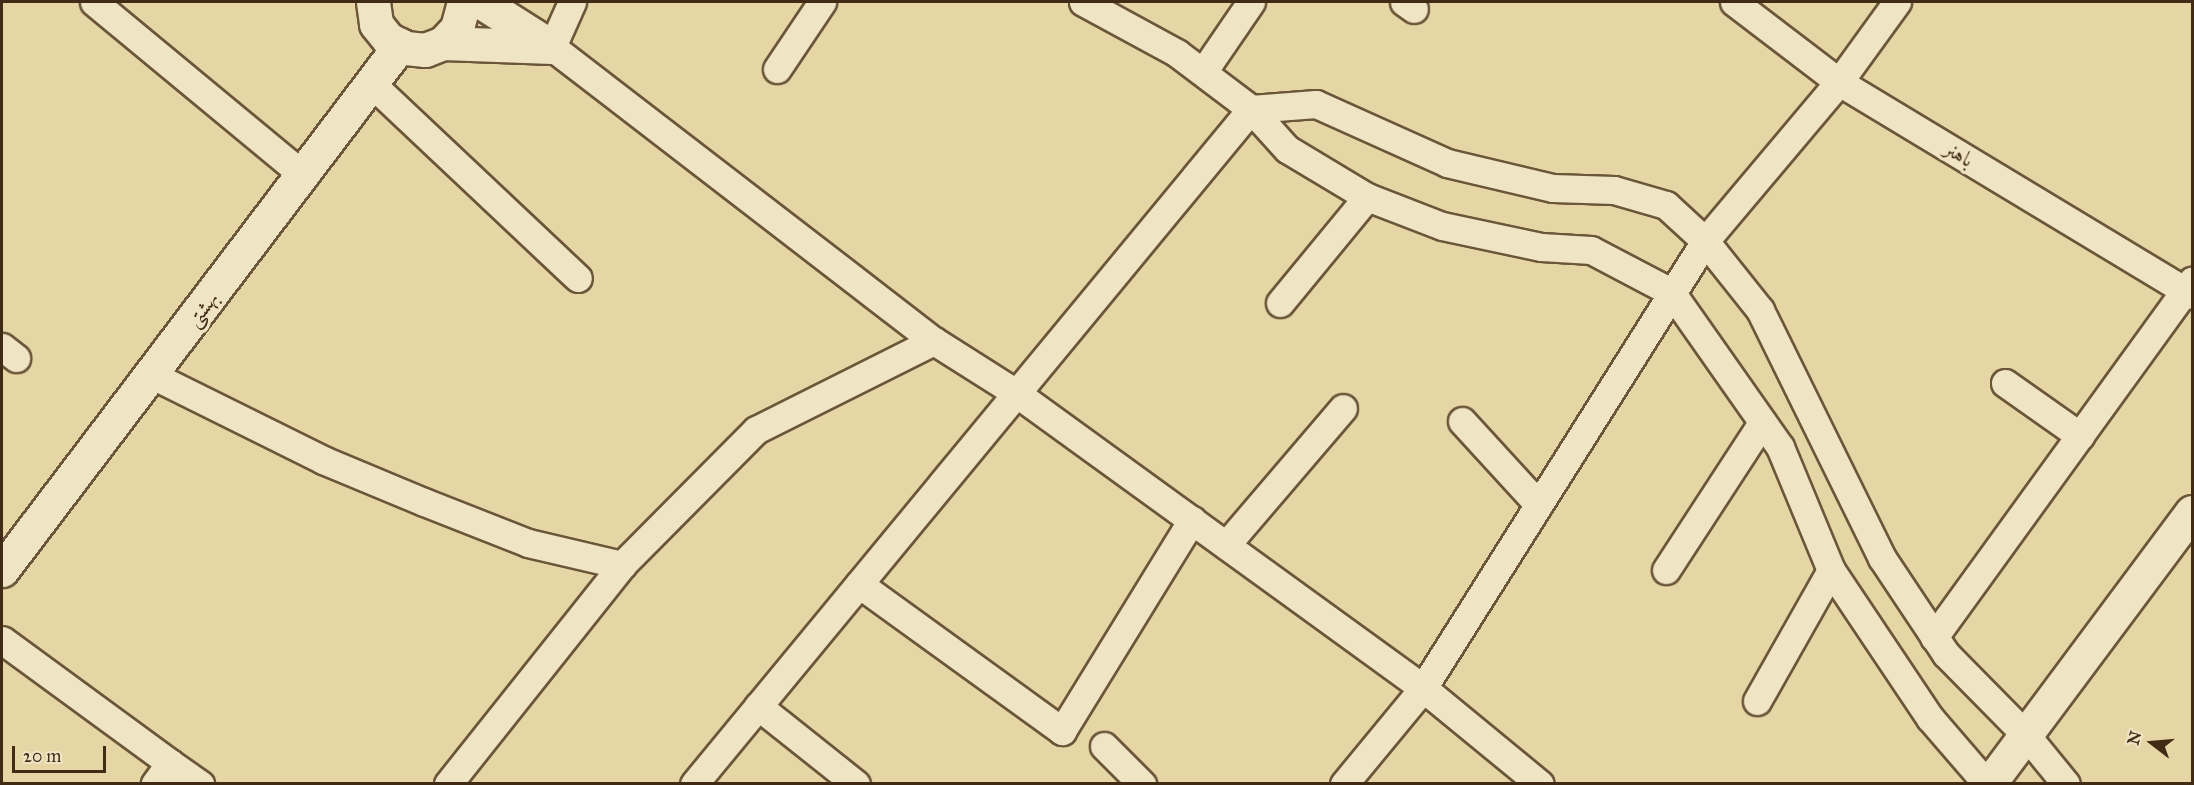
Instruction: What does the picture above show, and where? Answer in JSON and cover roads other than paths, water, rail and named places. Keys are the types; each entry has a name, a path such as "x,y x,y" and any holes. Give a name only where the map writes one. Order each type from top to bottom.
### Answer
{"street":[{"path":"94,2 304,176"},
{"path":"372,2 376,24 388,39 400,45 425,50 443,43 552,47"},
{"path":"443,43 457,28 464,2"},
{"path":"481,2 552,47 934,341 1016,393 1423,688 1540,783"},
{"path":"552,47 572,2"},
{"path":"777,69 822,2"},
{"path":"1083,2 1203,72 1251,109 1287,149 1367,197 1442,226 1541,247 1591,250 1671,292 1780,447 1831,570 1930,718 1988,783 2193,512"},
{"path":"1203,72 1251,2"},
{"name":"باهنر","path":"1734,2 1839,82 2190,289"},
{"path":"1344,783 1423,688 1671,292 1706,241 1839,82 1897,2"},
{"name":"بهشتی","path":"2,570 374,86 400,45"},
{"path":"374,86 578,278"},
{"path":"694,783 1251,109 1316,104 1447,163 1553,188 1614,190 1666,205 1706,241 1760,310 1882,558 1934,637 2026,735 2066,783"},
{"path":"1280,303 1367,197"},
{"path":"1934,637 2190,289"},
{"path":"448,783 622,565 756,430 934,341"},
{"path":"152,375 323,460 434,506 528,543 622,565"},
{"path":"2006,383 2080,436"},
{"path":"1226,545 1343,408"},
{"path":"1462,421 1538,504"},
{"path":"1666,570 1762,423"},
{"path":"859,584 1062,731 1192,520"},
{"path":"1757,701 1831,570"},
{"path":"2,640 162,773 200,783"},
{"path":"758,706 856,783"},
{"path":"1104,746 1142,783"}]}
